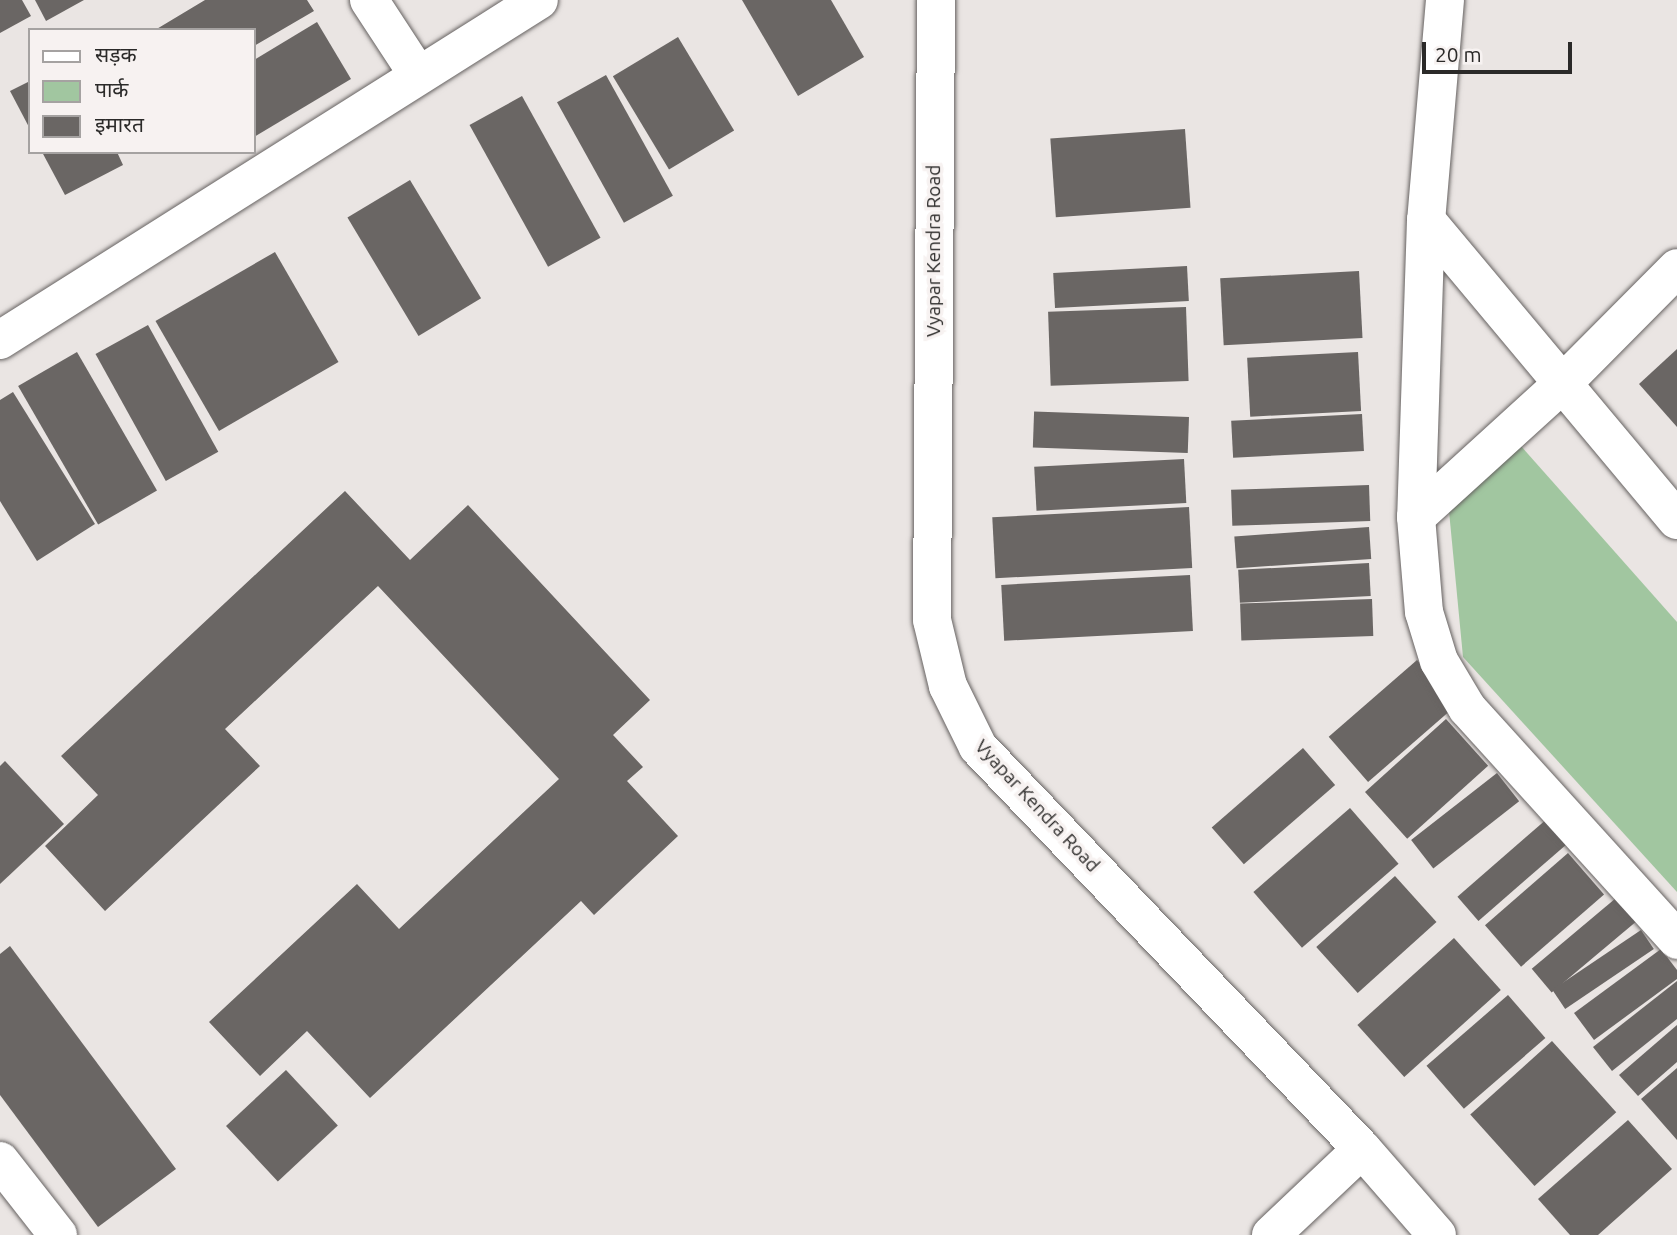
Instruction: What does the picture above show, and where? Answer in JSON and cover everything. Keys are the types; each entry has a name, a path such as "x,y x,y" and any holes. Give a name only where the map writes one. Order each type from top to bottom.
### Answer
{"street":[{"path":"369,0 418,75"},
{"name":"Vyapar Kendra Road","path":"936,0 932,620 947,686 978,747 1362,1149 1437,1235"},
{"path":"1446,0 1426,220 1416,517 1424,612 1439,660 1467,708 1677,940"},
{"path":"0,340 534,1"},
{"path":"1426,220 1677,520"},
{"path":"1416,517 1562,384 1677,268"},
{"path":"1271,1235 1362,1149"},
{"path":"0,1161 58,1235"}],"green space":[{"path":"1521,446 1677,622 1677,892 1463,657 1449,511"}],"building":[{"path":"0,0 22,0 31,16 0,33"},
{"path":"35,0 84,0 46,21"},
{"path":"205,0 307,0 314,11 256,45 256,28 158,28"},
{"path":"742,0 831,0 864,57 798,96"},
{"path":"317,22 351,79 256,136 256,59"},
{"path":"678,37 734,130 669,170 613,76"},
{"path":"606,75 673,196 624,223 557,102"},
{"path":"28,82 28,125 10,91"},
{"path":"522,96 601,238 548,267 470,125"},
{"path":"1185,129 1191,208 1056,217 1050,138"},
{"path":"43,154 118,154 123,165 65,195"},
{"path":"410,180 481,298 419,336 347,218"},
{"path":"275,252 338,362 219,431 155,321"},
{"path":"1187,266 1189,301 1055,308 1053,273"},
{"path":"1359,271 1363,338 1224,345 1220,278"},
{"path":"1186,307 1189,381 1051,386 1048,312"},
{"path":"148,325 218,452 166,481 96,354"},
{"path":"1677,349 1677,427 1639,384"},
{"path":"77,352 157,491 98,525 18,386"},
{"path":"1358,352 1361,411 1250,417 1247,358"},
{"path":"13,392 95,524 37,561 0,501 0,400"},
{"path":"1034,412 1189,417 1188,453 1033,448"},
{"path":"1362,414 1364,451 1233,458 1231,421"},
{"path":"1184,459 1186,503 1037,511 1034,467"},
{"path":"1369,485 1370,521 1232,526 1231,490"},
{"path":"345,491 410,560 468,505 650,700 613,735 643,767 627,781 678,836 594,915 581,901 370,1098 307,1031 260,1076 209,1022 357,884 399,929 559,779 378,586 225,729 260,766 105,911 45,846 98,795 61,756"},
{"path":"1189,507 1192,568 995,578 992,517"},
{"path":"1369,527 1371,559 1237,568 1234,536"},
{"path":"1369,563 1371,596 1240,603 1238,570"},
{"path":"1190,575 1193,631 1004,641 1001,585"},
{"path":"1372,599 1373,636 1241,641 1240,604"},
{"path":"1417,660 1456,705 1368,782 1329,737"},
{"path":"1446,719 1488,766 1407,839 1365,792"},
{"path":"1303,748 1335,785 1244,864 1212,827"},
{"path":"5,761 64,824 0,884 0,766"},
{"path":"1497,773 1519,801 1433,868 1411,840"},
{"path":"1350,808 1399,864 1302,948 1253,892"},
{"path":"1548,818 1569,842 1478,921 1457,897"},
{"path":"1568,853 1604,895 1521,967 1485,925"},
{"path":"1395,876 1436,922 1358,993 1316,947"},
{"path":"1616,898 1636,922 1552,992 1532,969"},
{"path":"1641,930 1654,949 1565,1009 1552,990"},
{"path":"1454,938 1501,990 1404,1077 1357,1025"},
{"path":"10,946 176,1169 98,1227 0,1095 0,954"},
{"path":"1661,949 1677,970 1677,979 1594,1040 1574,1013"},
{"path":"1677,981 1677,1019 1612,1071 1593,1047"},
{"path":"1508,995 1545,1038 1464,1109 1426,1066"},
{"path":"1677,1025 1677,1062 1638,1096 1619,1075"},
{"path":"1552,1041 1616,1112 1534,1186 1470,1115"},
{"path":"1677,1068 1677,1140 1641,1099"},
{"path":"286,1070 338,1126 278,1182 226,1126"},
{"path":"1628,1120 1672,1169 1598,1235 1570,1235 1538,1199"}]}
